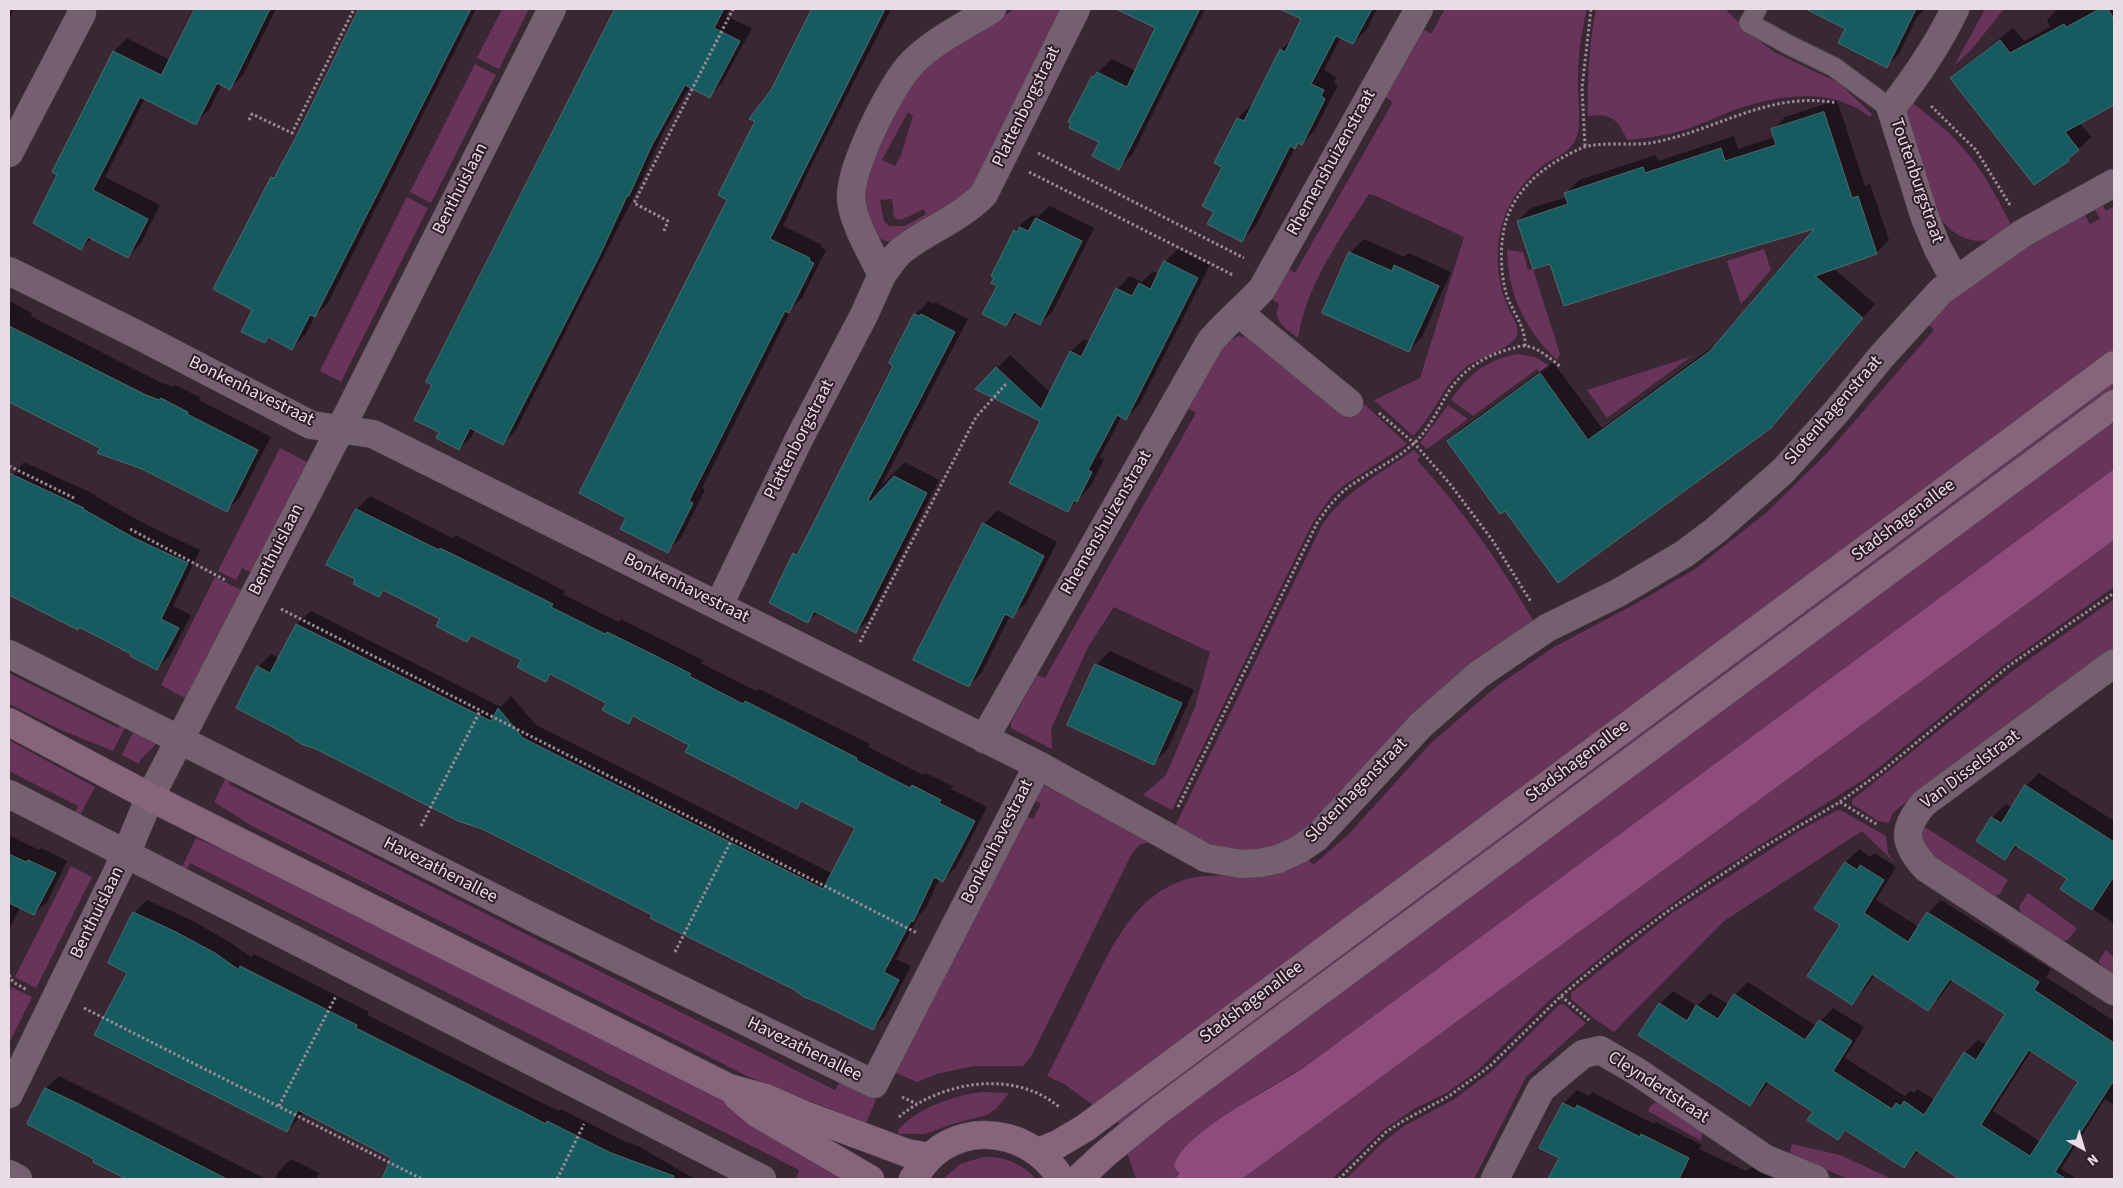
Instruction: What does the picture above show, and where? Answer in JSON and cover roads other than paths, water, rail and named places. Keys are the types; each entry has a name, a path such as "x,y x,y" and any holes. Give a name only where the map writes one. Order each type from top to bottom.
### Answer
{"main road":[{"name":"Stadshagenallee","path":"1038,1152 1058,1144 1085,1128 2114,365"},
{"name":"Stadshagenallee","path":"1078,1179 1105,1154 1158,1111 2114,404"},
{"path":"9,722 150,797 729,1088 766,1098 804,1115 907,1153 930,1157"},
{"path":"729,1088 758,1114 870,1179"},
{"path":"912,1179 930,1157 941,1148 968,1137 997,1135 1012,1138 1038,1152 1048,1161 1061,1179"}],"street":[{"name":"Benthuislaan","path":"9,1094 126,854 150,797 341,428 552,9"},
{"path":"882,275 858,222 851,200 852,183 858,163 900,78 914,61 930,48 992,9"},
{"name":"Plattenborgstraat","path":"719,605 799,439 864,315 882,275 901,251 975,203 984,194 1076,9"},
{"name":"Rhemenshuizenstraat","path":"984,739 1210,342 1221,328 1239,313 1267,280 1419,9"},
{"path":"1899,99 1944,32 1955,9"},
{"path":"9,153 85,10"},
{"name":"Toutenburgstraat","path":"1899,99 1925,218 1938,249 1955,280"},
{"name":"Slotenhagenstraat","path":"1038,765 1206,858 1242,864 1260,863 1278,859 1298,850 1316,838 1330,824 1389,758 1447,700 1505,656 1547,628 1618,594 1684,554 1716,530 1783,471 1837,411 1880,357 1941,292 1955,280 2023,233 2114,183"},
{"name":"Bonkenhavestraat","path":"9,271 138,335 311,425 373,434 1038,765 874,1084"},
{"path":"1239,313 1348,403"},
{"name":"Havezathenallee","path":"9,654 407,854 874,1084"},
{"name":"Van Disselstraat","path":"2114,663 1924,803 1915,814 1907,830 1908,842 1915,856 1926,868 2114,991"},
{"path":"9,794 762,1179"},
{"name":"Cleyndertstraat","path":"1495,1179 1542,1089 1583,1054 1600,1050 1636,1071 1766,1159 1815,1179"},
{"path":"9,1174 18,1179"}],"lane":[{"name":"Toutenburgstraat","path":"1757,9 1749,23 1787,44 1899,99"}]}
